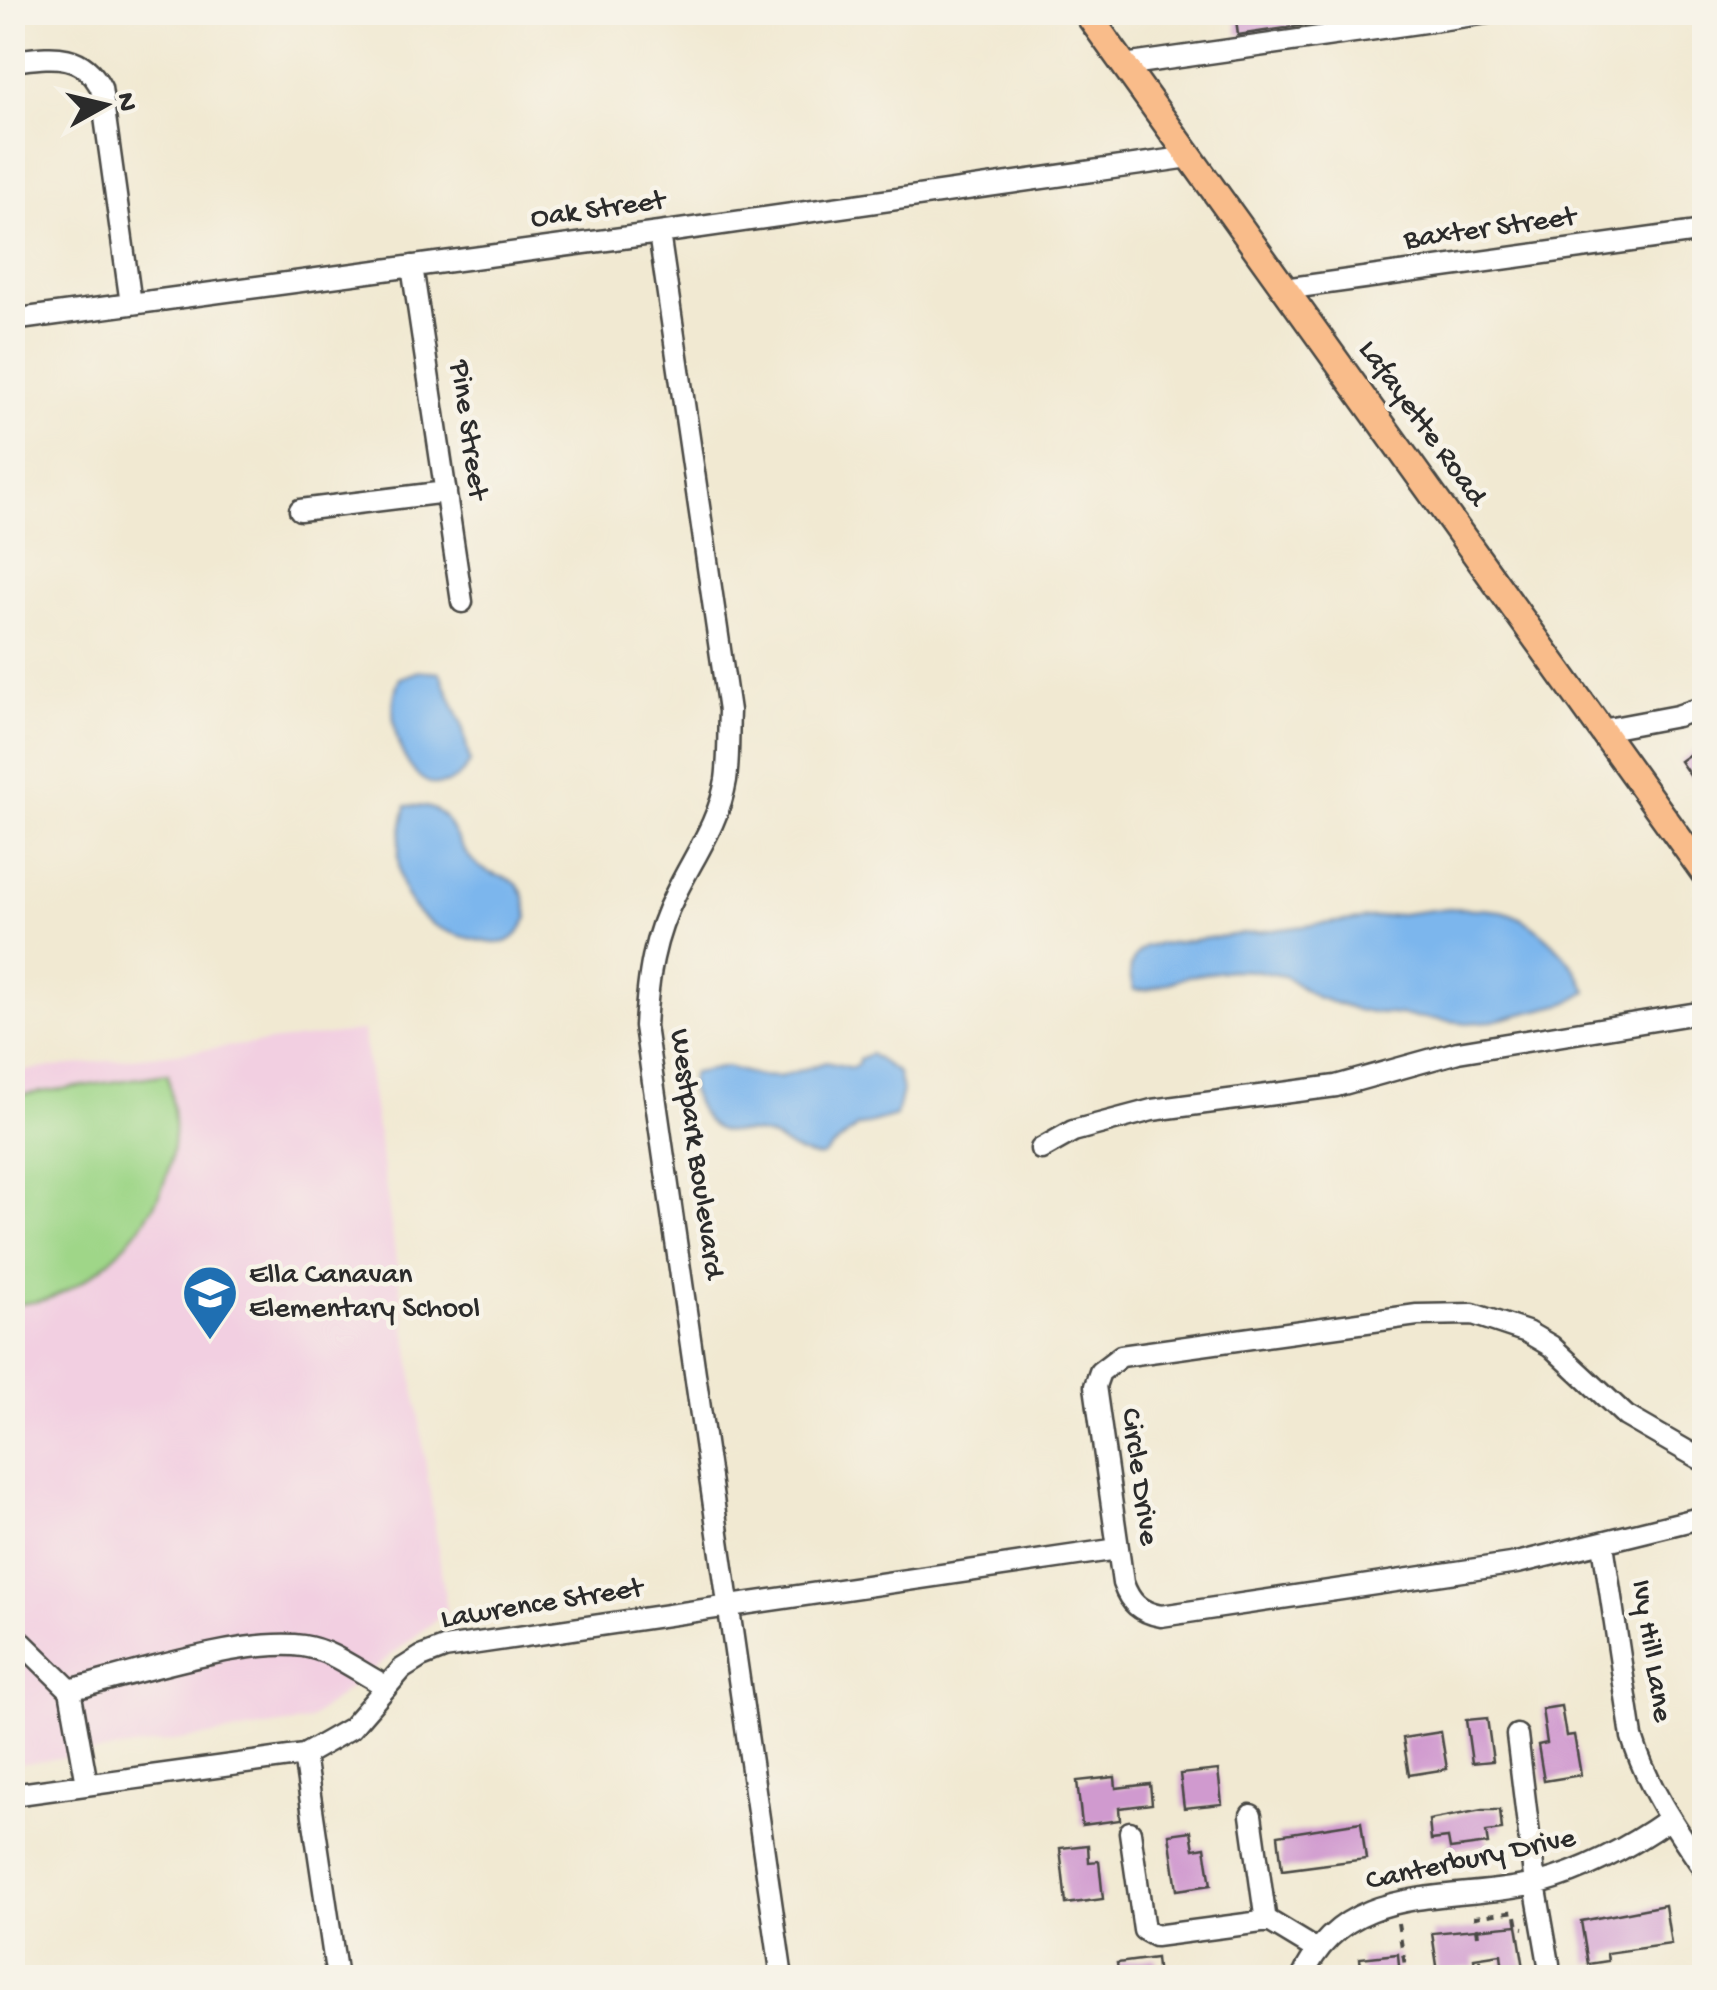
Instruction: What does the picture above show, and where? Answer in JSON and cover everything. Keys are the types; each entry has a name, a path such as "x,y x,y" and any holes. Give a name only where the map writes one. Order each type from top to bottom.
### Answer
{"main road":[{"name":"Lafayette Road","path":"1086,12 1704,872"}],"street":[{"path":"1124,65 1495,12"},
{"path":"12,62 72,58 94,75 101,88 132,304"},
{"name":"Oak Street","path":"12,320 1190,157"},
{"name":"Baxter Street","path":"1284,289 1704,231"},
{"name":"Westpark Boulevard","path":"659,233 729,711 726,782 706,838 660,929 649,966 645,1026 782,1978"},
{"name":"Pine Street","path":"412,266 462,602"},
{"path":"300,510 446,492"},
{"path":"1602,730 1677,716 1704,706"},
{"path":"1041,1149 1074,1131 1152,1110 1336,1086 1458,1052 1704,1012"},
{"name":"Circle Drive","path":"1704,1461 1626,1416 1551,1346 1501,1321 1473,1314 1417,1315 1121,1356 1100,1372 1095,1386 1128,1596 1147,1613 1161,1616 1517,1563 1704,1517"},
{"name":"Ivy Hill Lane","path":"1603,1544 1639,1762 1669,1819 1704,1869"},
{"name":"Lawrence Street","path":"12,1794 304,1755 351,1728 386,1686 412,1663 444,1648 1118,1549"},
{"path":"12,1633 70,1690 87,1784"},
{"path":"70,1690 272,1645 306,1646 386,1686"},
{"path":"1517,1736 1549,1964"},
{"path":"304,1755 337,1978"},
{"path":"1251,1815 1266,1922"},
{"name":"Canterbury Drive","path":"1302,1978 1317,1950 1336,1930 1376,1908 1535,1884 1594,1866 1669,1819"},
{"path":"1130,1832 1144,1930 1155,1936 1266,1922 1317,1950"}],"path":[{"path":"1478,1935 1475,1917 1515,1911 1518,1928 1543,1930"},
{"path":"1397,1917 1407,1978"},
{"path":"1480,1960 1483,1978 1521,1971 1524,1966 1549,1964"},
{"path":"1347,1978 1356,1975"}],"shaded area":[{"name":"Ella Canavan Elementary School","path":"363,1031 447,1611 308,1721 13,1765 12,1072"}],"green space":[{"path":"168,1074 174,1135 170,1162 150,1212 117,1254 74,1286 50,1298 13,1305 13,1096"}],"water":[{"path":"419,671 440,673 462,724 470,763 453,780 437,784 421,778 409,764 399,745 394,722 394,699 400,678"},
{"path":"406,806 422,806 442,815 473,861 521,890 528,918 514,937 496,943 465,937 433,925 416,911 404,890 399,870"},
{"path":"1449,908 1505,912 1529,924 1564,955 1587,991 1567,1003 1493,1021 1467,1023 1356,1010 1316,997 1284,976 1257,971 1189,976 1148,990 1134,990 1132,983 1133,960 1146,946"},
{"path":"870,1054 898,1073 902,1091 896,1116 857,1127 822,1156 801,1153 759,1133 729,1132 712,1126 691,1088 693,1073 726,1067 779,1077 826,1062 852,1068"}],"building":[{"path":"1235,12 1346,12 1346,19 1238,35"},
{"path":"1704,744 1704,796 1680,761"},
{"path":"1561,1706 1566,1736 1574,1735 1581,1775 1544,1781 1538,1745 1547,1743 1542,1709"},
{"path":"1487,1718 1493,1761 1472,1763 1466,1720"},
{"path":"1441,1732 1447,1769 1409,1775 1403,1738"},
{"path":"1218,1770 1222,1804 1184,1808 1180,1774"},
{"path":"1115,1777 1116,1788 1150,1784 1152,1804 1119,1808 1120,1820 1082,1825 1077,1781"},
{"path":"1500,1810 1502,1830 1486,1832 1488,1844 1450,1849 1448,1838 1431,1840 1429,1820"},
{"path":"1361,1822 1366,1859 1282,1870 1278,1835"},
{"path":"1191,1831 1194,1849 1205,1847 1211,1885 1177,1890 1169,1834"},
{"path":"1088,1845 1089,1862 1099,1861 1103,1899 1066,1904 1060,1848"},
{"path":"1665,1905 1671,1944 1607,1953 1608,1961 1588,1964 1581,1921"},
{"path":"1517,1925 1524,1968 1503,1971 1501,1954 1474,1958 1475,1967 1438,1972 1432,1933"},
{"path":"1398,1954 1400,1978 1362,1978 1360,1958"},
{"path":"1156,1958 1158,1978 1119,1978 1117,1963"}],"place":[{"name":"Ella Canavan Elementary School","path":"210,1342"}]}
